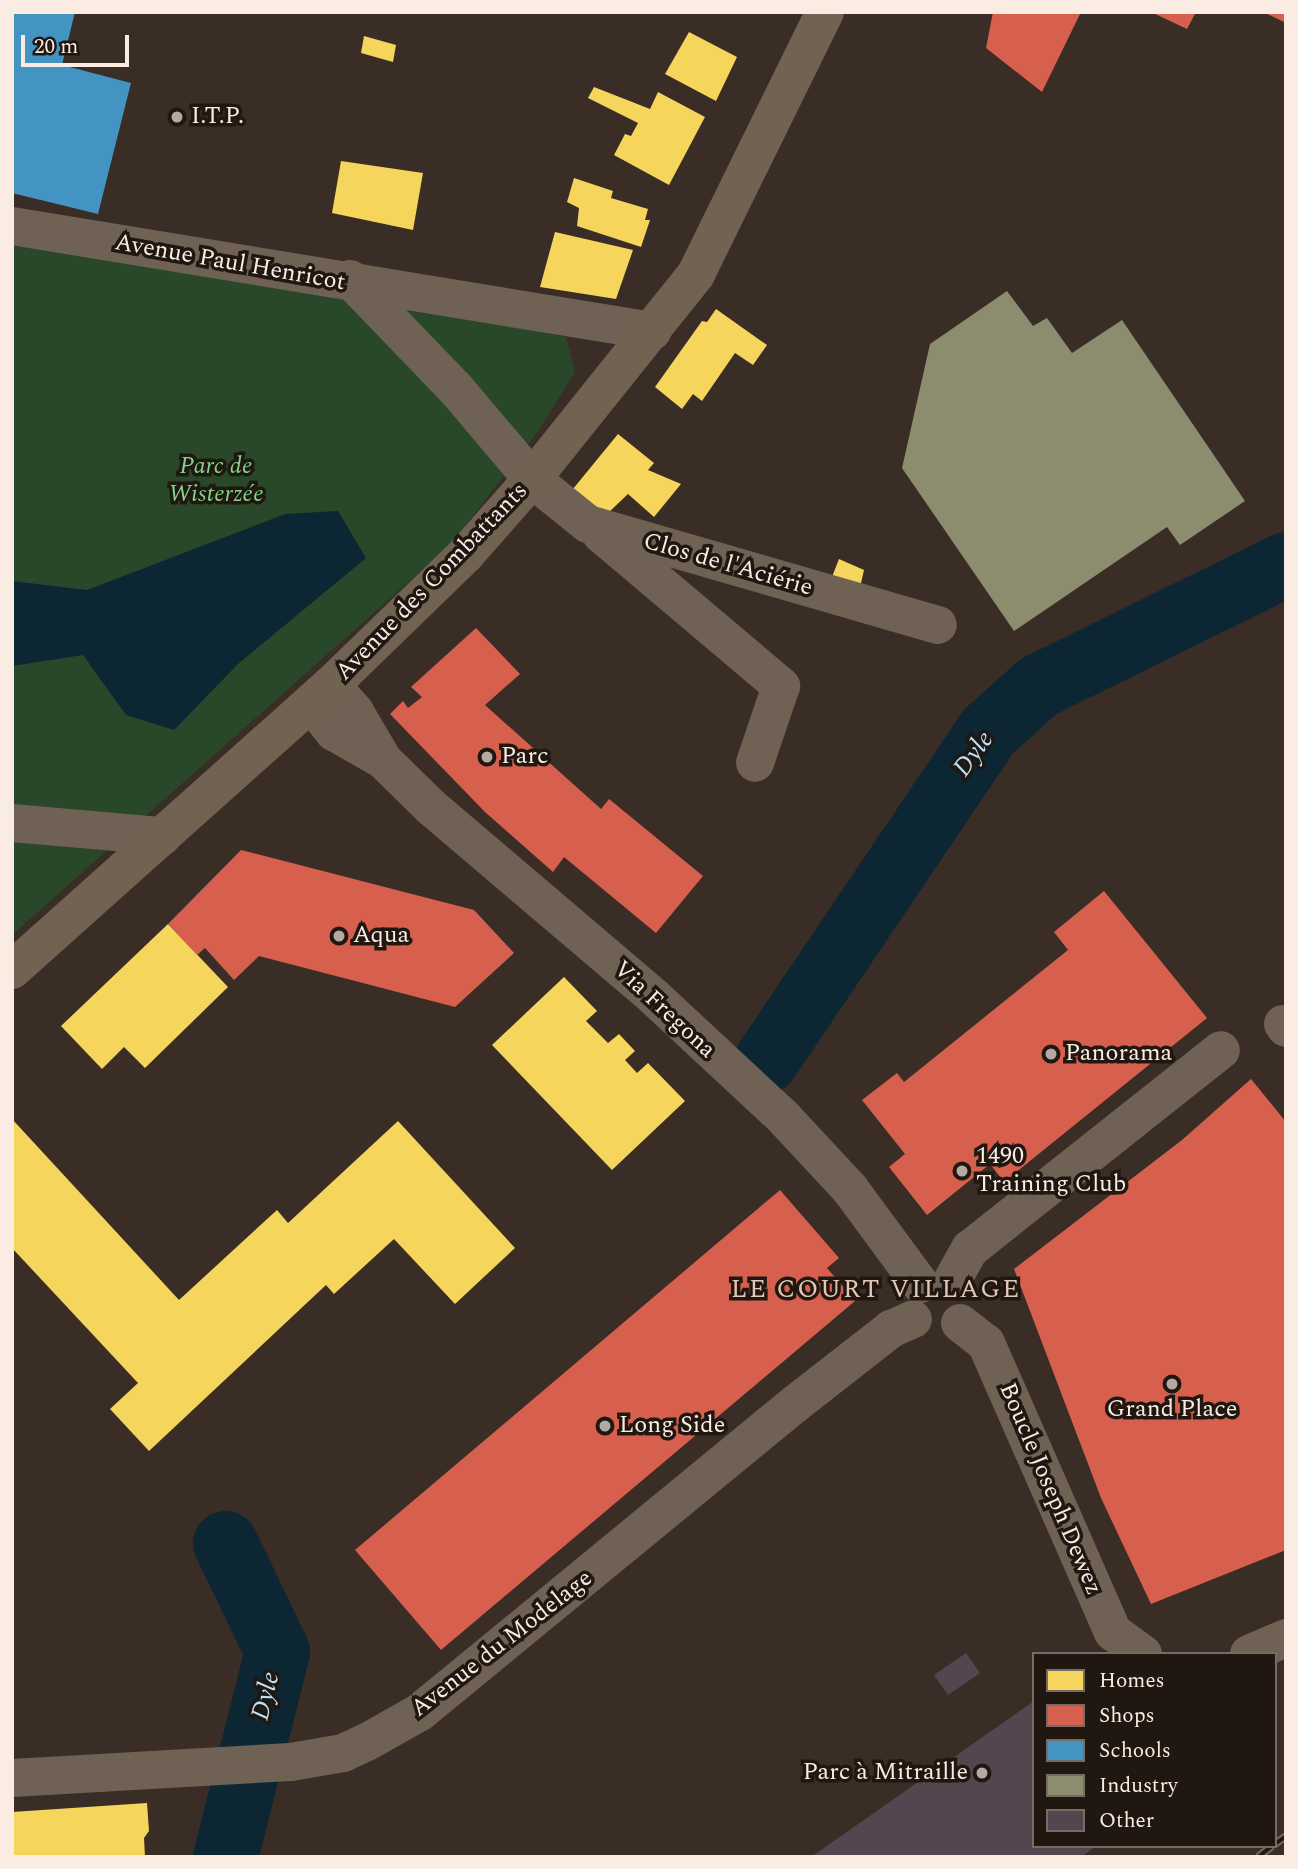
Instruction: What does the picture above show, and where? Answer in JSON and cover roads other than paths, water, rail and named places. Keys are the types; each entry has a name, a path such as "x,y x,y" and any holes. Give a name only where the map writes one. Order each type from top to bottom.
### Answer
{"main road":[{"name":"Avenue des Combattants","path":"12,970 321,694 466,554 532,479 696,274 825,12"}],"street":[{"name":"Avenue Paul Henricot","path":"12,226 350,279 456,389 532,479"},
{"path":"350,279 652,331"},
{"name":"Clos de l'Aciérie","path":"532,479 588,524 938,625"},
{"path":"588,524 781,686 755,763"},
{"name":"Via Fregona","path":"321,694 355,712 383,760 430,807 654,997 703,1047 784,1118 850,1189 928,1295"},
{"path":"12,823 162,836"},
{"path":"928,1295 970,1249 1221,1050"},
{"name":"Boucle Joseph Dewez","path":"928,1295 935,1334 960,1323 985,1343 1114,1632 1140,1652"},
{"name":"Avenue du Modelage","path":"12,1778 291,1762 343,1753 421,1712 891,1329 928,1295"},
{"path":"1254,1652 1286,1638"}],"water":[{"path":"338,511 366,558 238,664 174,730 126,715 83,655 12,666 12,581 87,590 285,514"}],"waterway":[{"name":"Dyle","path":"766,1060 988,731 1038,686 1286,564"},
{"name":"Dyle","path":"225,1543 277,1651 225,1857"}],"railway":[{"path":"1277,1843 1286,1836"},
{"path":"1258,1857 1269,1848"}],"place":[{"name":"I.T.P.","path":"177,117"},
{"name":"Parc","path":"487,757"},
{"name":"Aqua","path":"339,936"},
{"name":"Panorama","path":"1051,1054"},
{"name":"1490 Training Club","path":"962,1171"},
{"name":"Grand Place","path":"1172,1384"},
{"name":"Long Side","path":"605,1426"},
{"name":"Parc à Mitraille","path":"982,1773"}],"district":[{"name":"LE COURT VILLAGE","path":"876,1290"}],"park label":[{"name":"Parc de Wisterzée","path":"216,481"}]}
